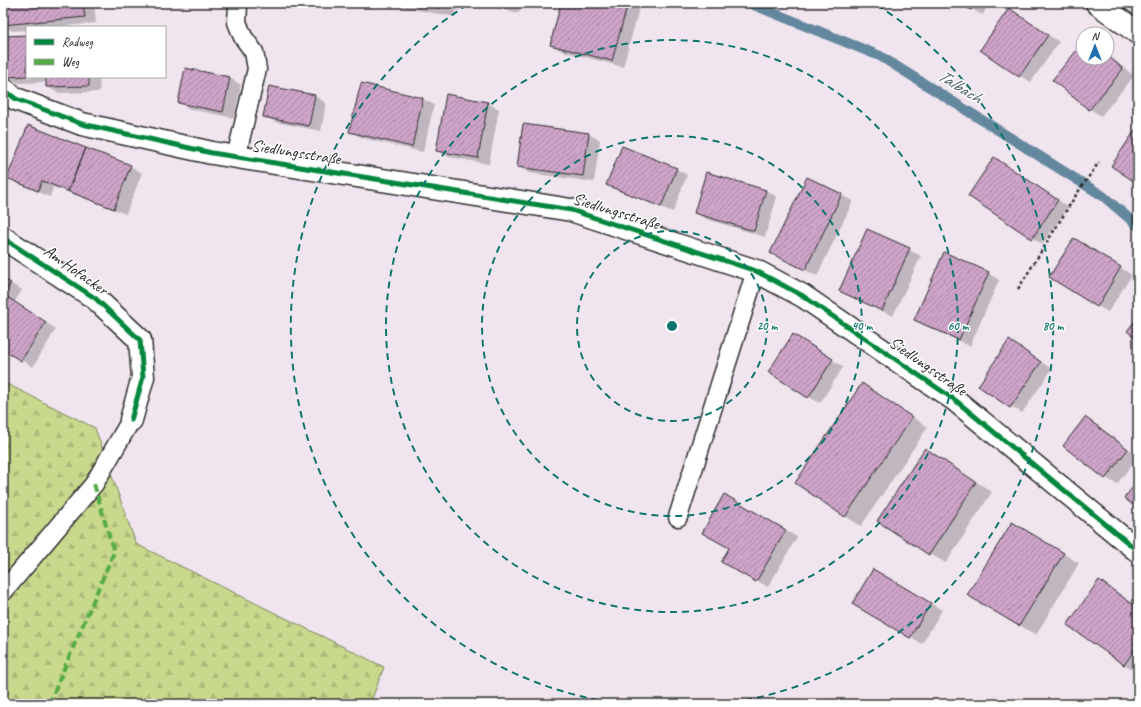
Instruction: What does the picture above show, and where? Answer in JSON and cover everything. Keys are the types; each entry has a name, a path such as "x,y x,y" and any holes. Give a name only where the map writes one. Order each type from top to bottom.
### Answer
{"street":[{"path":"1097,3 1138,33"},
{"name":"Siedlungsstraße","path":"3,89 16,98 82,124 212,153 572,210 756,271 803,296 955,400 1138,551"},
{"name":"Am Hofacker","path":"3,238 95,298 140,340 142,377 131,420"}],"lane":[{"path":"236,157 257,69 254,52 244,37 237,22 238,5"},
{"path":"678,517 756,271"},
{"path":"3,592 94,484 131,420"}],"path":[{"path":"1018,289 1076,195 1099,162"}],"green space":[{"path":"3,382 95,428 136,544 384,667 370,704 3,704"}],"building":[{"path":"3,3 83,3 85,17 3,25"},
{"path":"411,3 440,3 439,8"},
{"path":"490,3 509,3 508,7"},
{"path":"561,3 628,3 612,61 550,45"},
{"path":"957,3 974,3 971,10"},
{"path":"1009,8 1048,35 1019,77 980,50"},
{"path":"26,35 26,76 6,77 5,36"},
{"path":"1075,53 1075,66 1115,66 1115,62 1123,69 1089,110 1052,80"},
{"path":"185,68 230,77 223,112 178,103"},
{"path":"46,78 89,78 89,86 46,87"},
{"path":"361,83 423,98 412,147 349,132"},
{"path":"269,86 315,95 309,126 263,117"},
{"path":"446,94 488,102 478,158 436,151"},
{"path":"523,124 589,133 583,176 517,167"},
{"path":"28,125 86,148 68,191 42,181 38,191 7,178"},
{"path":"1138,126 1138,184 1111,166"},
{"path":"622,146 677,168 661,207 606,185"},
{"path":"86,148 131,165 114,209 68,191"},
{"path":"994,157 1058,200 1032,239 968,196"},
{"path":"706,172 766,190 754,231 694,213"},
{"path":"807,177 842,194 805,270 770,253"},
{"path":"867,229 910,248 882,311 839,291"},
{"path":"1074,238 1121,267 1097,307 1049,277"},
{"path":"944,252 989,272 959,340 914,320"},
{"path":"3,278 11,283 3,297"},
{"path":"4,295 46,322 21,361 3,350"},
{"path":"1138,317 1138,340 1127,331"},
{"path":"793,334 833,359 808,398 768,372"},
{"path":"1009,340 1041,362 1010,408 978,386"},
{"path":"862,383 912,417 845,517 795,483"},
{"path":"1085,417 1128,449 1105,479 1063,446"},
{"path":"925,448 976,482 929,555 877,521"},
{"path":"1138,481 1138,509 1124,498"},
{"path":"724,494 786,530 756,582 721,562 729,548 702,533"},
{"path":"1012,522 1064,553 1019,626 967,595"},
{"path":"873,569 931,603 910,638 852,604"},
{"path":"1099,580 1138,608 1138,645 1124,665 1067,625"}],"waterway":[{"name":"Talbach","path":"749,3 880,56 1103,196 1138,226"}],"marked path":[{"path":"49,704 114,552 94,484"}],"cycle path":[{"path":"3,89 16,99 82,124 212,153 571,210 756,271 803,296 955,400 1138,551"},
{"path":"3,238 95,298 140,340 143,377 131,420"}]}
